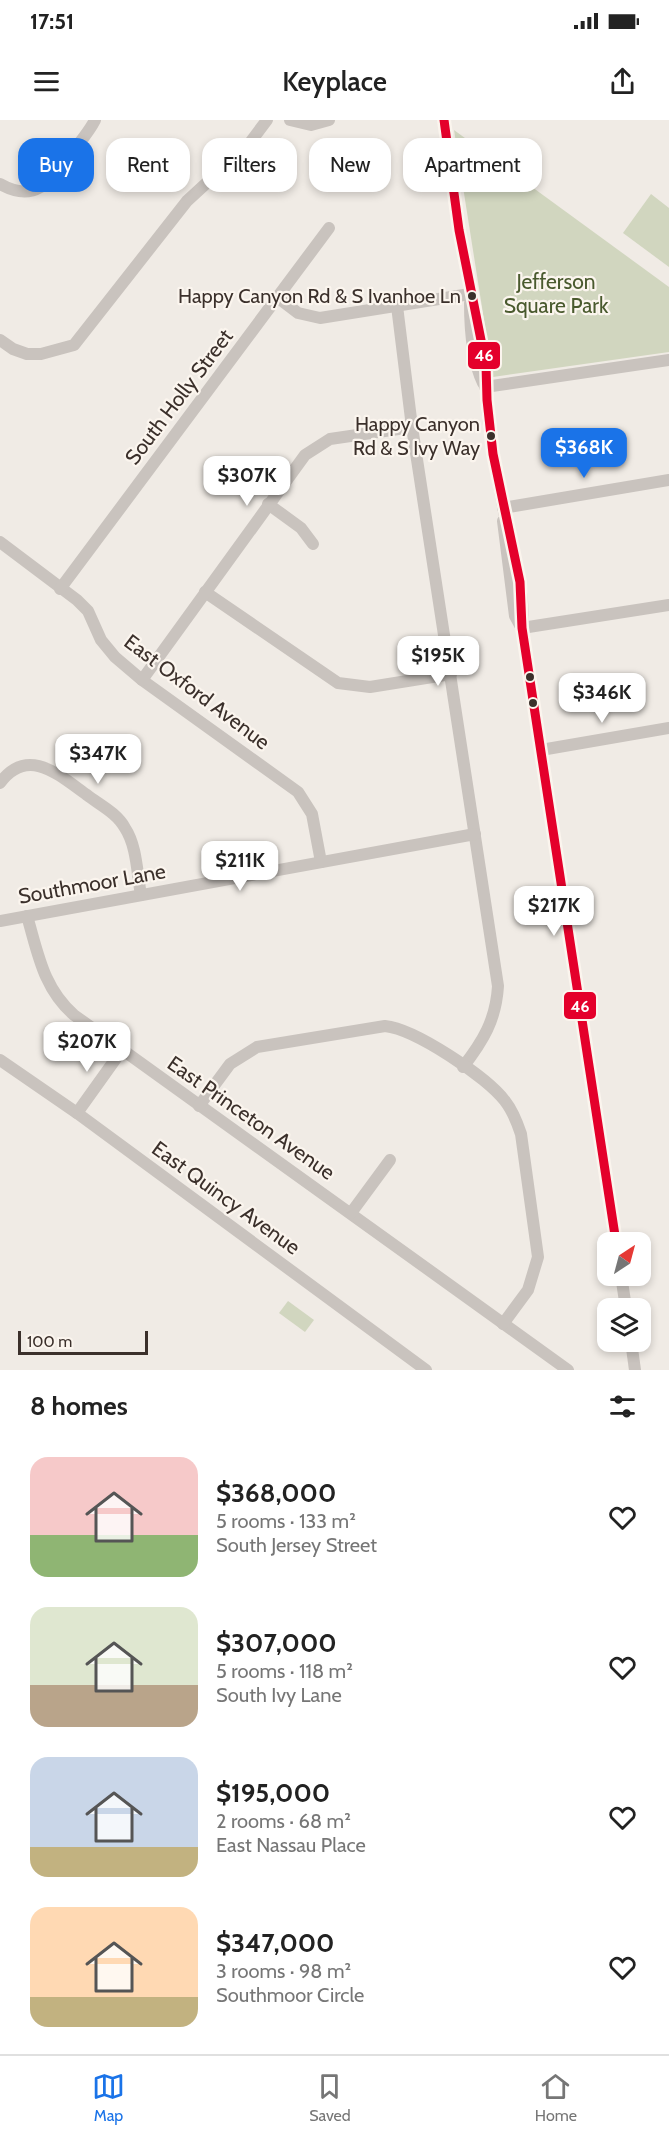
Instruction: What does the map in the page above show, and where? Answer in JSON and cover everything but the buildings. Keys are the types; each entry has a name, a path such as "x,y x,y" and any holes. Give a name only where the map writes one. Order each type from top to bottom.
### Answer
{"street":[{"path":"0,184 20,192 33,192 52,179 95,120"},
{"path":"0,340 13,350 27,354 41,354 74,345 187,201 249,144 267,120"},
{"path":"290,120 311,125 329,120"},
{"path":"444,122 470,294 470,319 478,372 485,387 503,508 503,536 515,616 522,628 614,1232"},
{"name":"South Holly Street","path":"60,589 328,228"},
{"path":"277,297 298,313 320,318 470,294"},
{"path":"397,306 412,427 498,986 497,1000 488,1032 463,1067"},
{"path":"485,387 669,360"},
{"path":"142,680 305,455 330,439 412,427"},
{"path":"503,508 669,480"},
{"path":"268,504 301,528 313,544"},
{"name":"East Oxford Avenue","path":"0,542 88,611 107,648 142,680 298,792 312,814 321,862"},
{"path":"205,592 338,683 370,687 451,674"},
{"path":"522,628 669,605"},
{"path":"541,750 669,728"},
{"path":"0,783 18,767 30,765 44,767 114,814 129,835 141,895"},
{"name":"Southmoor Lane","path":"0,921 475,834"},
{"name":"East Princeton Avenue","path":"27,916 41,968 59,1000 122,1050 199,1106 568,1370"},
{"path":"199,1106 230,1064 257,1047 370,1026 405,1030 429,1042 500,1095 514,1116 521,1134 538,1257 528,1290 503,1324"},
{"path":"77,1113 122,1050"},
{"name":"East Quincy Avenue","path":"0,1060 77,1113 426,1370"},
{"path":"351,1213 390,1160"},
{"path":"633,1352 635,1370"}],"green space":[{"name":"Jefferson Square Park","path":"454,130 465,138 455,138"},
{"name":"Jefferson Square Park","path":"464,192 539,192 669,287 669,352 493,377"},
{"path":"651,194 669,208 669,267 623,233"},
{"path":"288,1301 314,1320 305,1332 279,1313"}],"transit line":[{"name":"46","path":"444,120 459,230 486,365 493,454 520,582 522,628 614,1232"}],"place":[{"name":"Happy Canyon Rd & S Ivanhoe Ln","path":"472,296"},
{"name":"Happy Canyon Rd & S Ivy Way","path":"491,436"}]}
